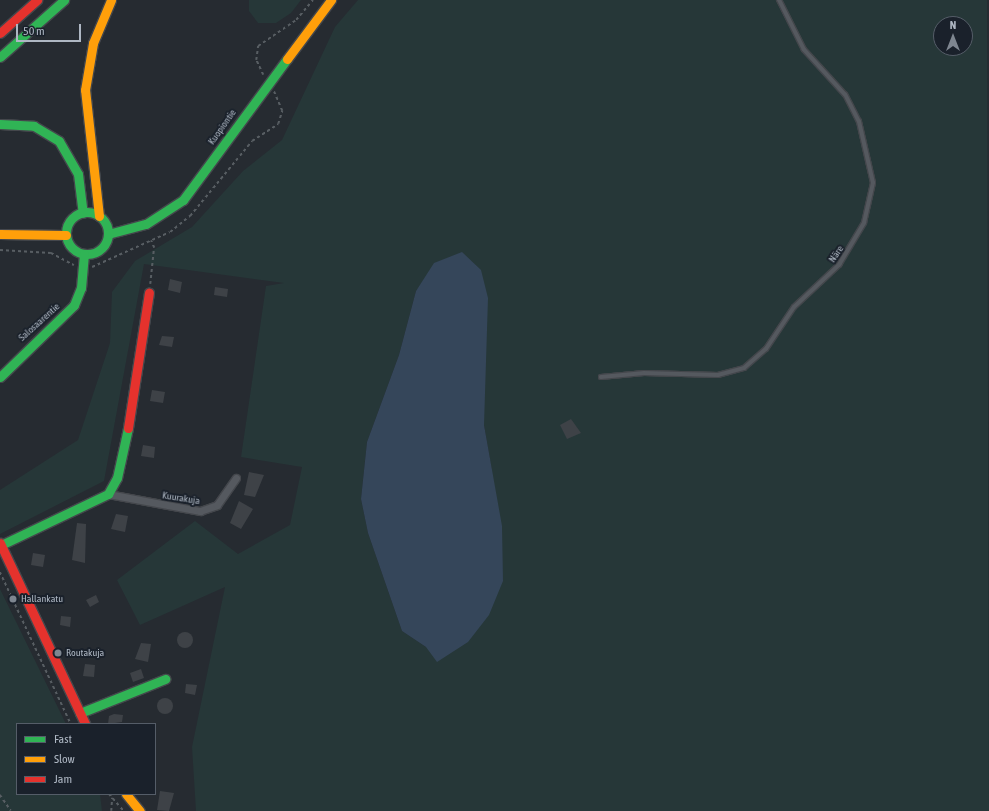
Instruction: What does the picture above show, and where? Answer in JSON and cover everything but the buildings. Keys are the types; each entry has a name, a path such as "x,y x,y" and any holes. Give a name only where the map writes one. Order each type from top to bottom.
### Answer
{"main road":[{"path":"0,34 37,0"},
{"path":"0,57 64,0"},
{"path":"99,216 83,212 70,220 66,235 73,249 84,254 100,249 108,234 99,216 85,90 92,43 111,0"},
{"name":"Kuopiontie","path":"108,234 146,224 182,200 331,0"},
{"path":"0,124 34,126 59,141 78,174 83,212"},
{"path":"0,234 66,235"},
{"name":"Salosaarentie","path":"0,377 74,305 81,288 84,254"},
{"path":"85,723 0,544 108,494 117,478 125,448 149,293"},
{"path":"80,713 164,679"},
{"path":"127,795 140,811"}],"street":[{"name":"Kuurakuja","path":"108,494 200,511 216,505 236,478"}],"lane":[{"name":"Näre","path":"601,377 644,373 711,375 744,368 761,354 794,307 839,265 864,223 873,183 859,122 845,95 804,50 779,0"}],"path":[{"path":"263,75 256,60 258,46 296,20 313,0"},
{"path":"149,293 154,248 151,241"},
{"path":"0,572 71,723"},
{"path":"0,795 11,811"},
{"path":"110,795 124,811"},
{"path":"111,811 112,798"}],"shaded area":[{"path":"249,0 301,0 291,13 276,23 258,23 249,11"},
{"path":"358,0 987,0 989,811 196,811 192,747 225,587 140,625 117,580 195,521 238,554 290,525 302,467 241,457 266,286 284,283 144,264 104,481 0,534 0,490 78,440 110,343 112,292 135,261 192,227 243,171 282,140 335,27","holes":["425,278 483,379 484,425 492,471 426,647 402,631 368,533 361,499 367,442 399,355 416,291"]},
{"path":"0,589 66,723 16,723 16,795 100,795 102,811 0,811"}],"water":[{"path":"462,252 481,270 488,298 484,425 502,526 503,581 489,615 468,642 437,662 426,647 402,631 368,533 361,499 367,442 399,355 416,291 434,263"}],"traffic: fast":[{"path":"0,57 64,0"},
{"path":"108,234 146,224 183,200 287,59"},
{"path":"0,124 34,126 59,141 78,174 83,213"},
{"path":"87,212 102,218 108,233 102,248 87,254 72,248 66,233 72,218 87,212"},
{"path":"0,377 74,305 81,288 84,254"},
{"path":"1,545 108,494 117,478 128,428"},
{"path":"80,713 165,679"}],"traffic: slow":[{"path":"99,216 85,90 93,43 111,0"},
{"path":"287,59 331,0"},
{"path":"0,234 66,235"},
{"path":"127,795 140,811"}],"traffic: jam":[{"path":"0,33 37,0"},
{"path":"128,428 149,293"},
{"path":"0,543 85,723"}],"place":[{"name":"Hallankatu","path":"13,599"},
{"name":"Routakuja","path":"58,653"}]}
